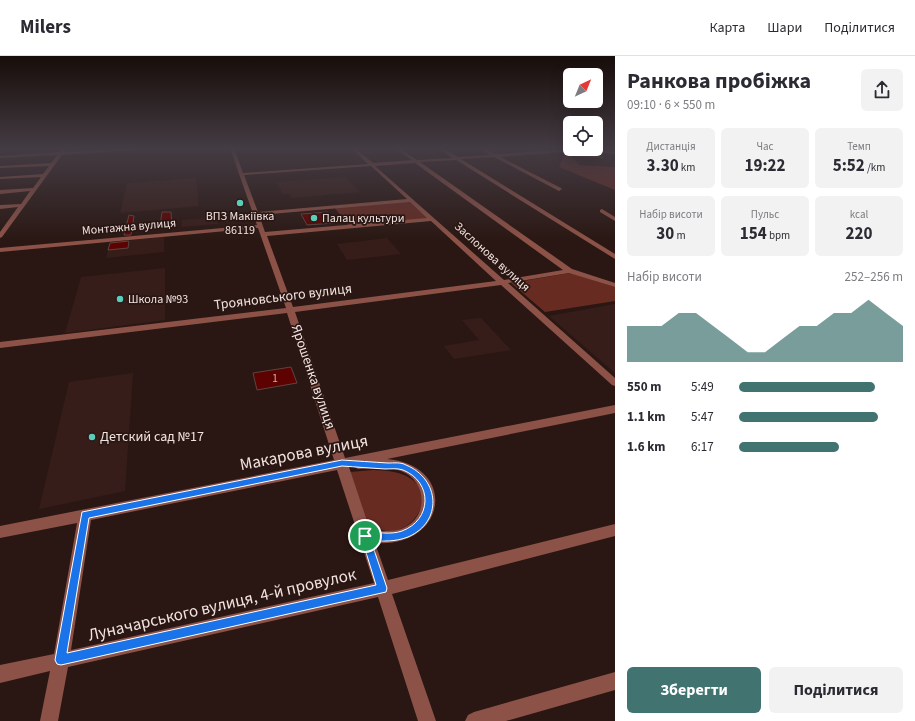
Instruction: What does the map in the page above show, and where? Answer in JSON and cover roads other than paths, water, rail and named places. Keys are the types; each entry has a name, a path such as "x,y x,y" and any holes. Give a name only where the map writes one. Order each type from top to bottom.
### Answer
{"street":[{"path":"0,236 42,179"},
{"name":"Ярошенка вулиця","path":"245,179 342,463 427,721"},
{"name":"Заслонова вулиця","path":"388,179 615,383"},
{"path":"442,179 569,271 615,285"},
{"path":"490,179 615,257"},
{"path":"540,179 559,189"},
{"path":"0,192 34,189"},
{"name":"Монтажна вулиця","path":"0,250 18,250 260,224 412,200"},
{"path":"0,207 23,205"},
{"path":"602,212 615,218"},
{"name":"Монтажна вулиця","path":"0,245 260,224 432,218"},
{"path":"0,223 10,222"},
{"name":"Трояновського вулиця","path":"0,345 165,326 503,282 569,271"},
{"name":"Макарова вулиця","path":"0,532 615,409"},
{"path":"342,463 404,467 421,479 427,488 430,498 429,508 425,517 418,526 406,534 395,537 365,536"},
{"path":"49,721 61,660 85,514"},
{"name":"Луначарського вулиця, 4-й провулок","path":"0,674 382,588 615,530"},
{"path":"474,721 615,681"}],"place":[{"name":"ВПЗ Макіївка 86119","path":"240,203"},
{"name":"Палац культури","path":"314,218"},
{"name":"Школа №93","path":"120,299"},
{"name":"Детский сад №17","path":"92,437"}]}
